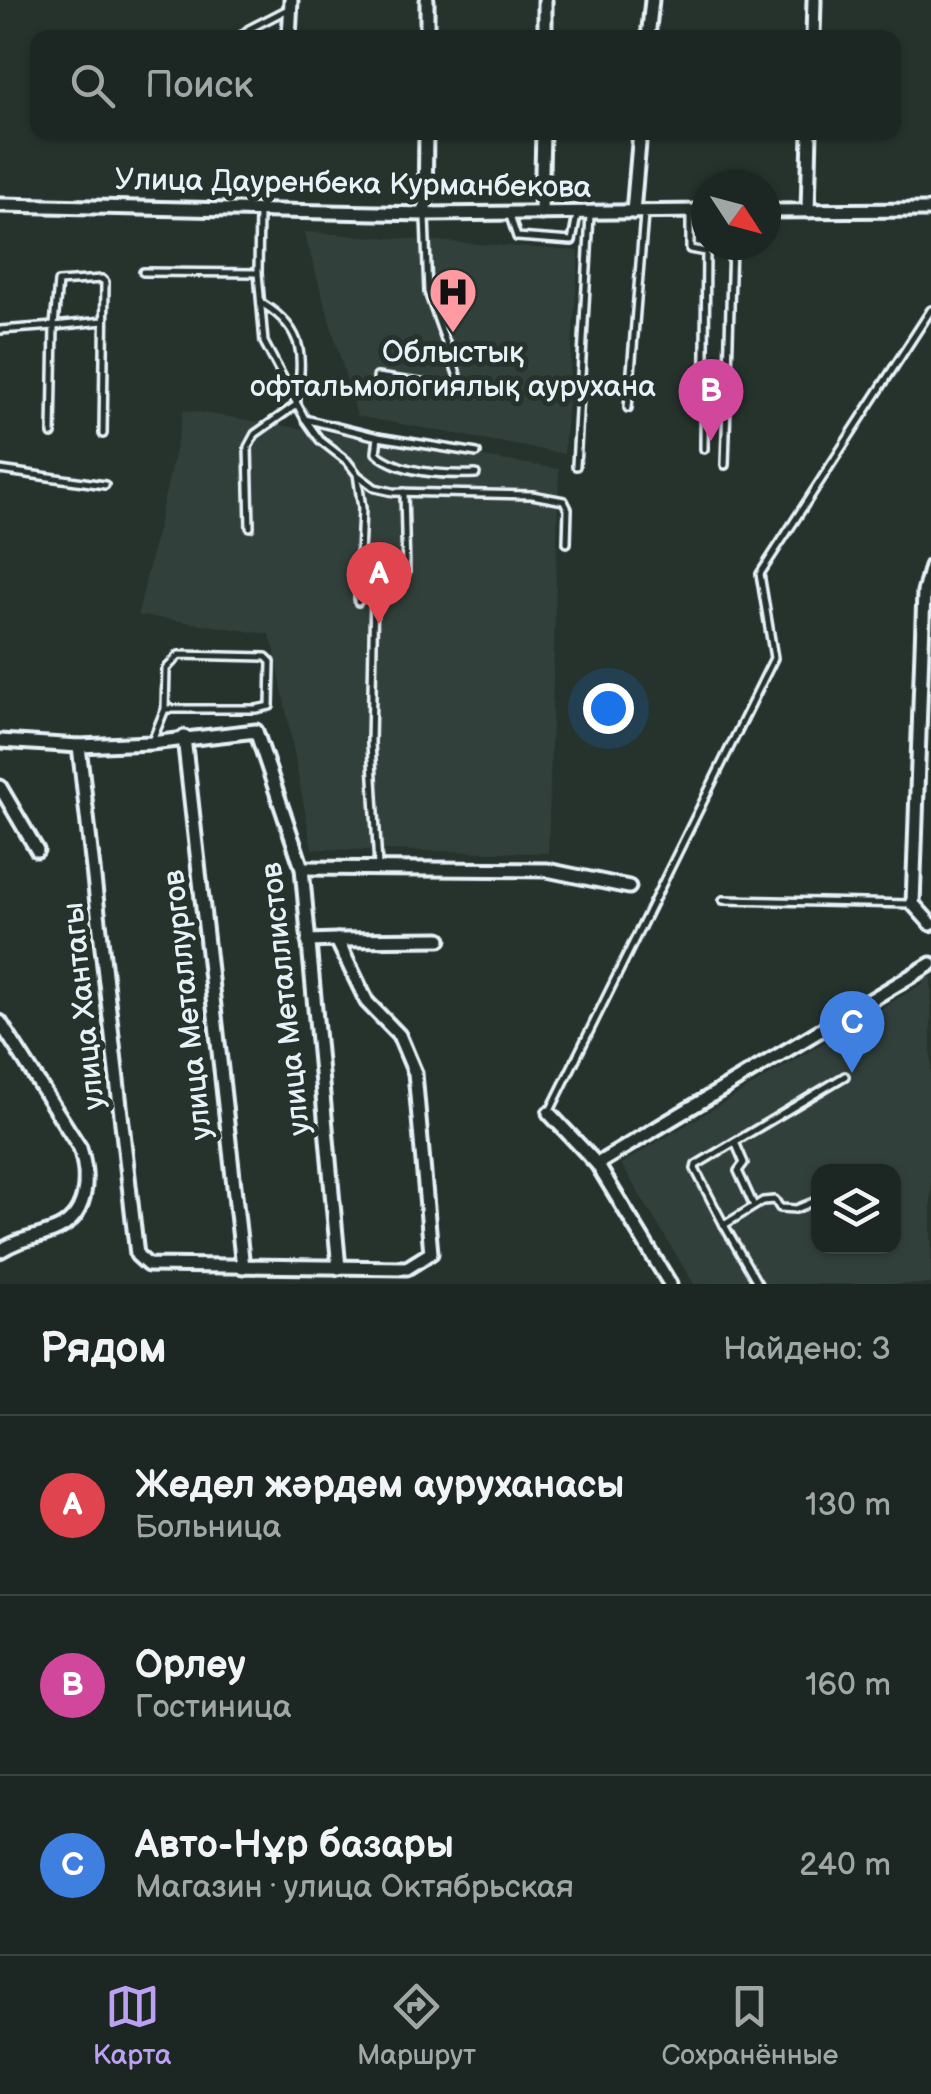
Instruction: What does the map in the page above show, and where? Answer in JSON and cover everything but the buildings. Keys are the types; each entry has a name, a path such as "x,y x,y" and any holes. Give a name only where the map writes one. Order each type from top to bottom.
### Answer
{"street":[{"path":"427,30 428,0"},
{"path":"545,30 546,0"},
{"path":"649,30 652,0"},
{"path":"813,30 814,0"},
{"path":"290,30 291,4"},
{"path":"425,214 426,140"},
{"path":"541,213 543,140"},
{"path":"638,212 640,140"},
{"path":"808,211 810,140"},
{"name":"Улица Дауренбека Курманбекова","path":"0,205 425,214 690,212"},
{"path":"781,211 931,210"},
{"path":"931,566 924,592 914,904 931,924"},
{"name":"улица Металлистов","path":"184,737 256,730 302,868 339,1268"},
{"path":"0,741 80,746 184,737"},
{"name":"улица Металлургов","path":"184,737 243,1267"},
{"name":"улица Хантагы","path":"80,746 137,1255 148,1264 243,1267"},
{"path":"0,787 37,850"},
{"path":"302,868 547,870 629,887"},
{"path":"308,941 440,939"},
{"path":"243,1267 407,1268 431,1252 415,1073 399,1035 368,1002 338,940"},
{"path":"597,1164 931,964"},
{"path":"0,1022 80,1148 87,1170 79,1210 66,1225 49,1233 23,1237 0,1252"},
{"path":"549,1113 597,1164 670,1284"}],"lane":[{"path":"247,30 291,4"},
{"path":"259,210 258,273 264,342 296,405 320,440 375,488 532,495 564,501 568,509 567,543"},
{"path":"510,213 517,237 572,241 584,212"},
{"path":"576,466 584,212"},
{"path":"628,408 638,212"},
{"path":"690,212 690,249 706,252 704,449"},
{"path":"425,214 428,292 462,388"},
{"path":"725,465 732,260"},
{"path":"143,272 258,273"},
{"path":"52,434 58,282 102,279 103,434"},
{"path":"250,527 248,447 255,434 296,405 301,373 300,344 292,327 263,304"},
{"path":"549,1113 774,658 760,574 931,310"},
{"path":"0,330 103,320"},
{"path":"376,377 492,393"},
{"path":"304,419 378,437 477,453"},
{"path":"378,437 376,454 387,462 411,469 476,474"},
{"path":"0,470 105,485"},
{"path":"357,474 362,508 358,602"},
{"path":"378,869 371,743 374,590 377,584 406,573 404,492"},
{"path":"151,742 165,709 166,668 179,656 266,657 271,662 270,706 256,710 165,709"},
{"path":"722,900 914,904"},
{"path":"758,1284 696,1165 845,1076"},
{"path":"735,1142 744,1163 738,1170 754,1206"},
{"path":"724,1225 754,1206 774,1200 780,1208 796,1209 811,1203"}],"shaded area":[{"name":"Облыстық офтальмологиялық аурухана","path":"304,232 579,251 564,454 357,416"},
{"path":"184,410 559,469 548,853 312,849 269,634 138,615"},
{"path":"923,972 931,972 931,1284 694,1284 621,1164 924,983"}],"place":[{"name":"Облыстық офтальмологиялық аурухана","path":"453,334"},
{"name":"Орлеу","path":"711,441"},
{"name":"Жедел жәрдем ауруханасы","path":"379,624"},
{"name":"Авто-Нұр базары","path":"852,1073"}]}
